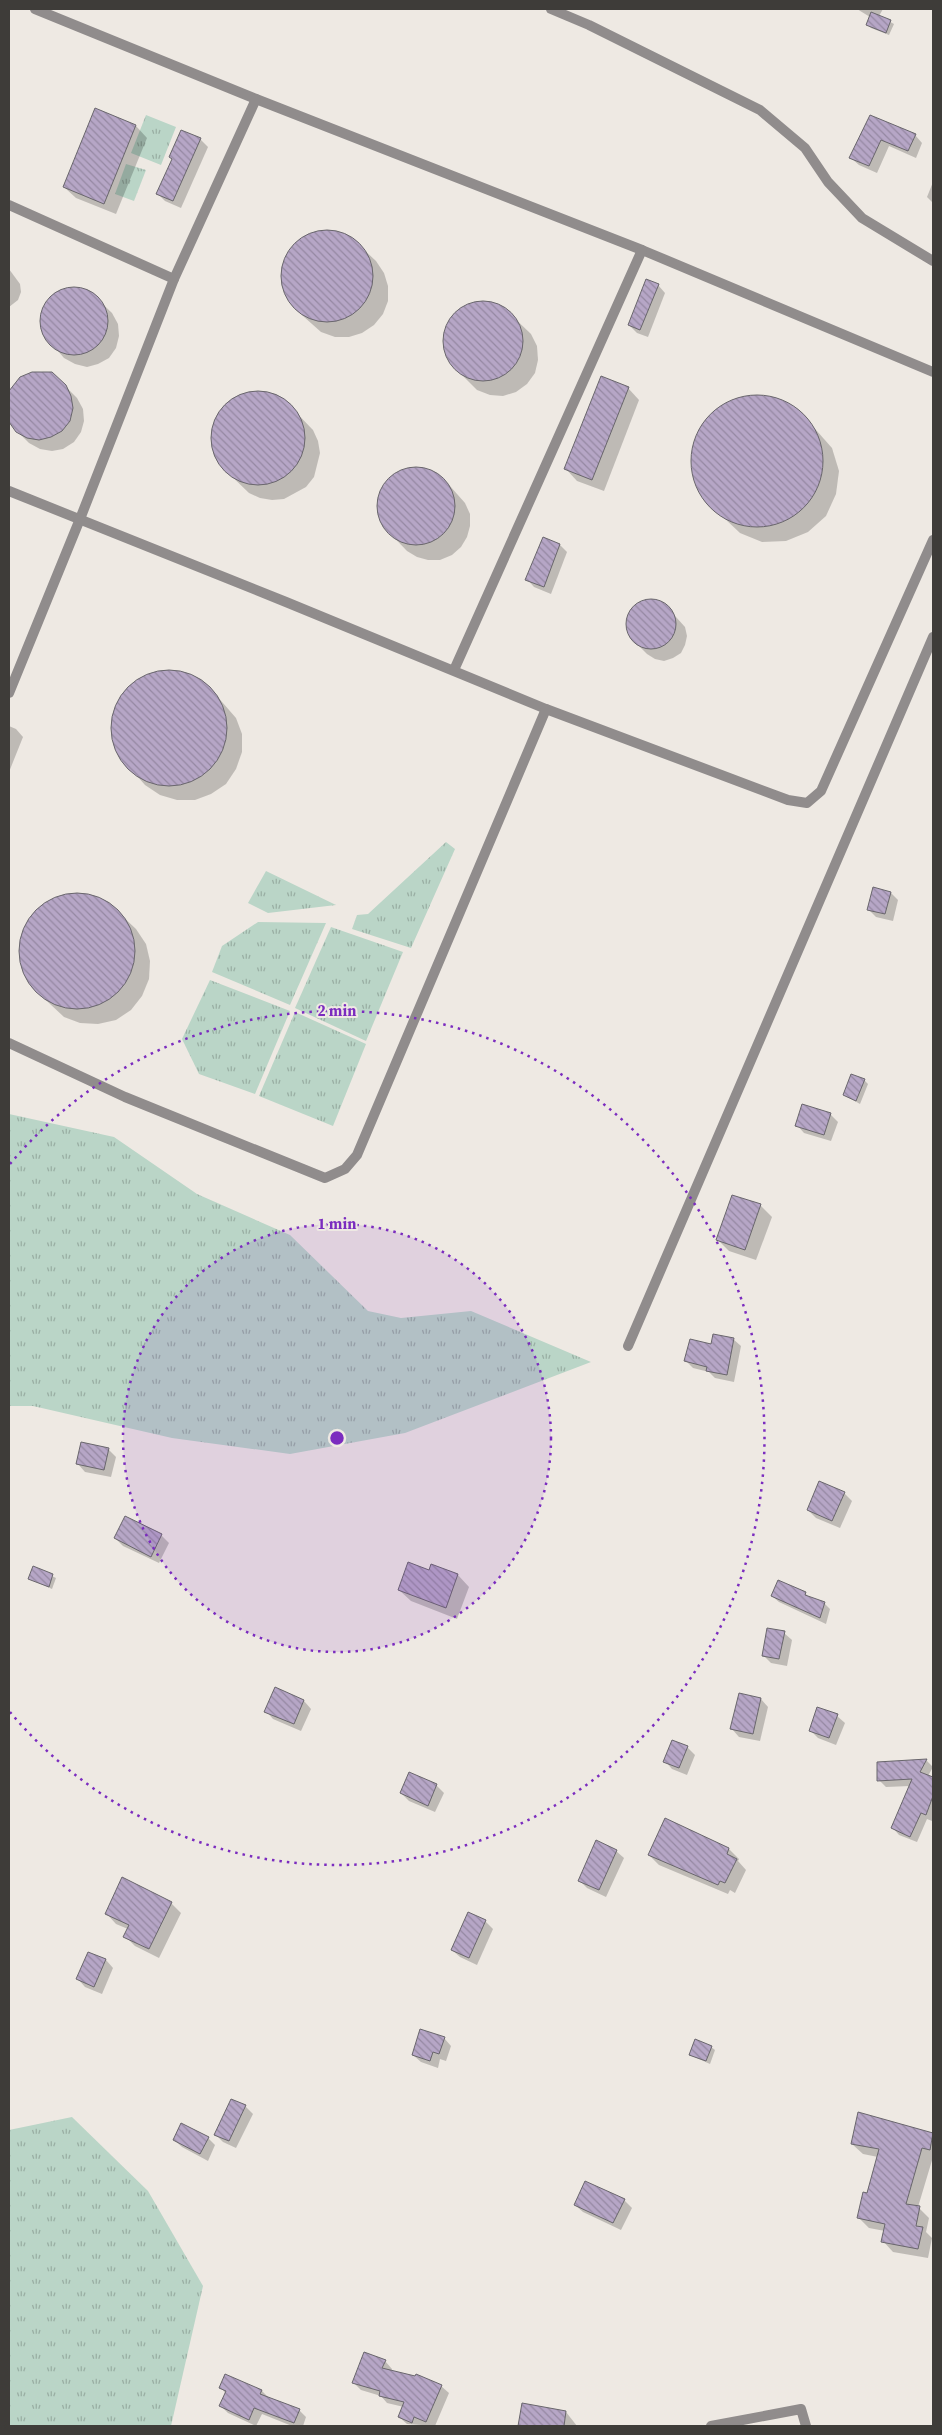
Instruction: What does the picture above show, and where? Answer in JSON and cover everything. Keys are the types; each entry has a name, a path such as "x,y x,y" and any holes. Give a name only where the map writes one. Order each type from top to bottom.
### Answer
{"street":[{"path":"35,9 642,250 933,372"},
{"path":"551,9 589,25 760,110 805,148 828,182 862,218 933,261"},
{"path":"9,693 80,519 174,279 256,98"},
{"path":"9,205 174,279"},
{"path":"454,670 642,250"},
{"path":"9,491 454,670 546,709 788,800 807,803 821,791 933,540"},
{"path":"628,1346 933,637"},
{"path":"9,1042 125,1097 325,1178 345,1169 357,1155 546,709"},
{"path":"711,2426 801,2409 806,2426"}],"green space":[{"path":"146,115 176,127 161,165 131,153"},
{"path":"126,164 146,170 134,201 115,194"},
{"path":"446,842 455,849 411,948 352,929 357,915 368,914"},
{"path":"266,871 336,905 268,913 248,903"},
{"path":"258,922 326,923 290,1005 212,972 222,946"},
{"path":"331,927 403,952 366,1041 295,1008"},
{"path":"210,980 290,1011 255,1094 199,1074 182,1039"},
{"path":"295,1012 366,1044 333,1126 259,1096"},
{"path":"9,1114 114,1137 197,1194 290,1235 368,1311 401,1318 471,1311 591,1362 405,1433 290,1454 172,1438 33,1406 9,1406"},
{"path":"72,2117 148,2191 203,2286 171,2426 9,2426 9,2130"}],"building":[{"path":"871,12 891,20 886,33 866,25"},
{"path":"95,108 136,125 104,204 63,187"},
{"path":"870,115 916,134 908,151 881,140 869,166 849,158"},
{"path":"181,130 201,138 173,201 156,194 172,159 169,157"},
{"path":"327,230 345,233 360,243 370,258 373,276 370,294 360,309 345,319 327,322 309,319 294,309 284,294 281,276 284,258 294,243 309,233"},
{"path":"646,279 659,284 640,330 628,325"},
{"path":"74,287 87,290 98,297 105,308 108,321 105,334 98,345 87,352 74,355 61,352 50,345 43,334 40,321 43,308 50,297 61,290"},
{"path":"483,301 498,304 511,313 520,326 523,341 520,356 511,369 498,378 483,381 468,378 455,369 446,356 443,341 446,326 455,313 468,304"},
{"path":"32,372 52,372 66,385 71,396 73,408 70,421 62,431 51,437 39,440 27,438 16,432 9,422 9,391 20,377"},
{"path":"601,376 629,387 592,480 564,469"},
{"path":"258,391 276,395 291,405 301,420 305,438 301,456 291,471 276,481 258,485 240,481 225,471 215,456 211,438 215,420 225,405 240,395"},
{"path":"757,395 782,400 793,406 803,415 812,425 818,436 823,461 818,486 812,497 803,507 793,516 782,522 757,527 732,522 721,516 711,507 702,497 696,486 691,461 696,436 702,425 711,415 721,406 732,400"},
{"path":"416,467 431,470 444,478 452,491 455,506 452,521 444,534 431,542 416,545 401,542 388,534 380,521 377,506 380,491 388,478 401,470"},
{"path":"543,537 560,544 544,587 525,580"},
{"path":"651,599 669,606 676,624 669,642 651,649 633,642 626,624 633,606"},
{"path":"169,670 191,675 210,687 222,706 227,728 222,750 210,769 191,781 169,786 147,781 128,769 116,750 111,728 116,706 128,687 147,675"},
{"path":"873,887 891,892 885,914 867,910"},
{"path":"77,893 99,897 118,910 131,929 135,951 131,973 118,992 99,1005 77,1009 55,1005 36,992 23,973 19,951 23,929 36,910 55,897"},
{"path":"851,1074 865,1079 856,1101 843,1095"},
{"path":"802,1104 831,1113 824,1135 795,1126"},
{"path":"732,1195 761,1204 745,1250 716,1240"},
{"path":"713,1334 734,1338 727,1375 706,1371 707,1367 684,1361 690,1339 711,1344"},
{"path":"81,1442 109,1448 104,1470 76,1464"},
{"path":"819,1481 845,1492 832,1521 807,1510"},
{"path":"125,1516 162,1534 151,1557 114,1538"},
{"path":"408,1562 429,1570 431,1564 458,1574 446,1608 398,1590"},
{"path":"33,1566 53,1574 49,1587 28,1579"},
{"path":"778,1580 806,1592 805,1595 825,1602 820,1618 771,1596"},
{"path":"767,1628 785,1631 779,1659 762,1656"},
{"path":"275,1687 304,1700 294,1724 264,1712"},
{"path":"739,1693 761,1698 753,1734 730,1729"},
{"path":"817,1707 838,1714 829,1738 809,1731"},
{"path":"672,1740 688,1746 679,1768 663,1762"},
{"path":"927,1759 920,1772 933,1777 933,1796 926,1815 921,1813 910,1837 891,1828 912,1779 877,1781 877,1762"},
{"path":"409,1772 437,1784 428,1806 400,1793"},
{"path":"665,1818 729,1848 727,1854 737,1859 725,1883 720,1881 718,1885 648,1855"},
{"path":"596,1840 617,1850 599,1890 578,1881"},
{"path":"122,1877 172,1902 149,1949 123,1937 129,1925 105,1914"},
{"path":"468,1912 486,1920 469,1958 451,1950"},
{"path":"88,1952 106,1959 94,1987 76,1979"},
{"path":"420,2029 445,2037 439,2054 433,2052 430,2061 412,2055"},
{"path":"695,2039 712,2046 706,2061 689,2055"},
{"path":"231,2099 246,2105 229,2141 214,2135"},
{"path":"858,2112 933,2133 930,2150 922,2148 906,2204 920,2206 916,2226 923,2227 918,2249 881,2242 885,2224 857,2218 863,2192 867,2193 879,2149 851,2144"},
{"path":"181,2123 209,2137 200,2154 173,2140"},
{"path":"585,2181 625,2199 613,2223 574,2205"},
{"path":"364,2352 386,2360 382,2368 415,2376 416,2374 442,2385 426,2422 414,2417 412,2423 398,2417 404,2402 379,2396 380,2391 352,2383"},
{"path":"225,2374 262,2390 260,2394 300,2409 294,2423 254,2408 249,2420 219,2406 226,2391 219,2388"},
{"path":"522,2403 566,2411 564,2426 518,2426"}]}
